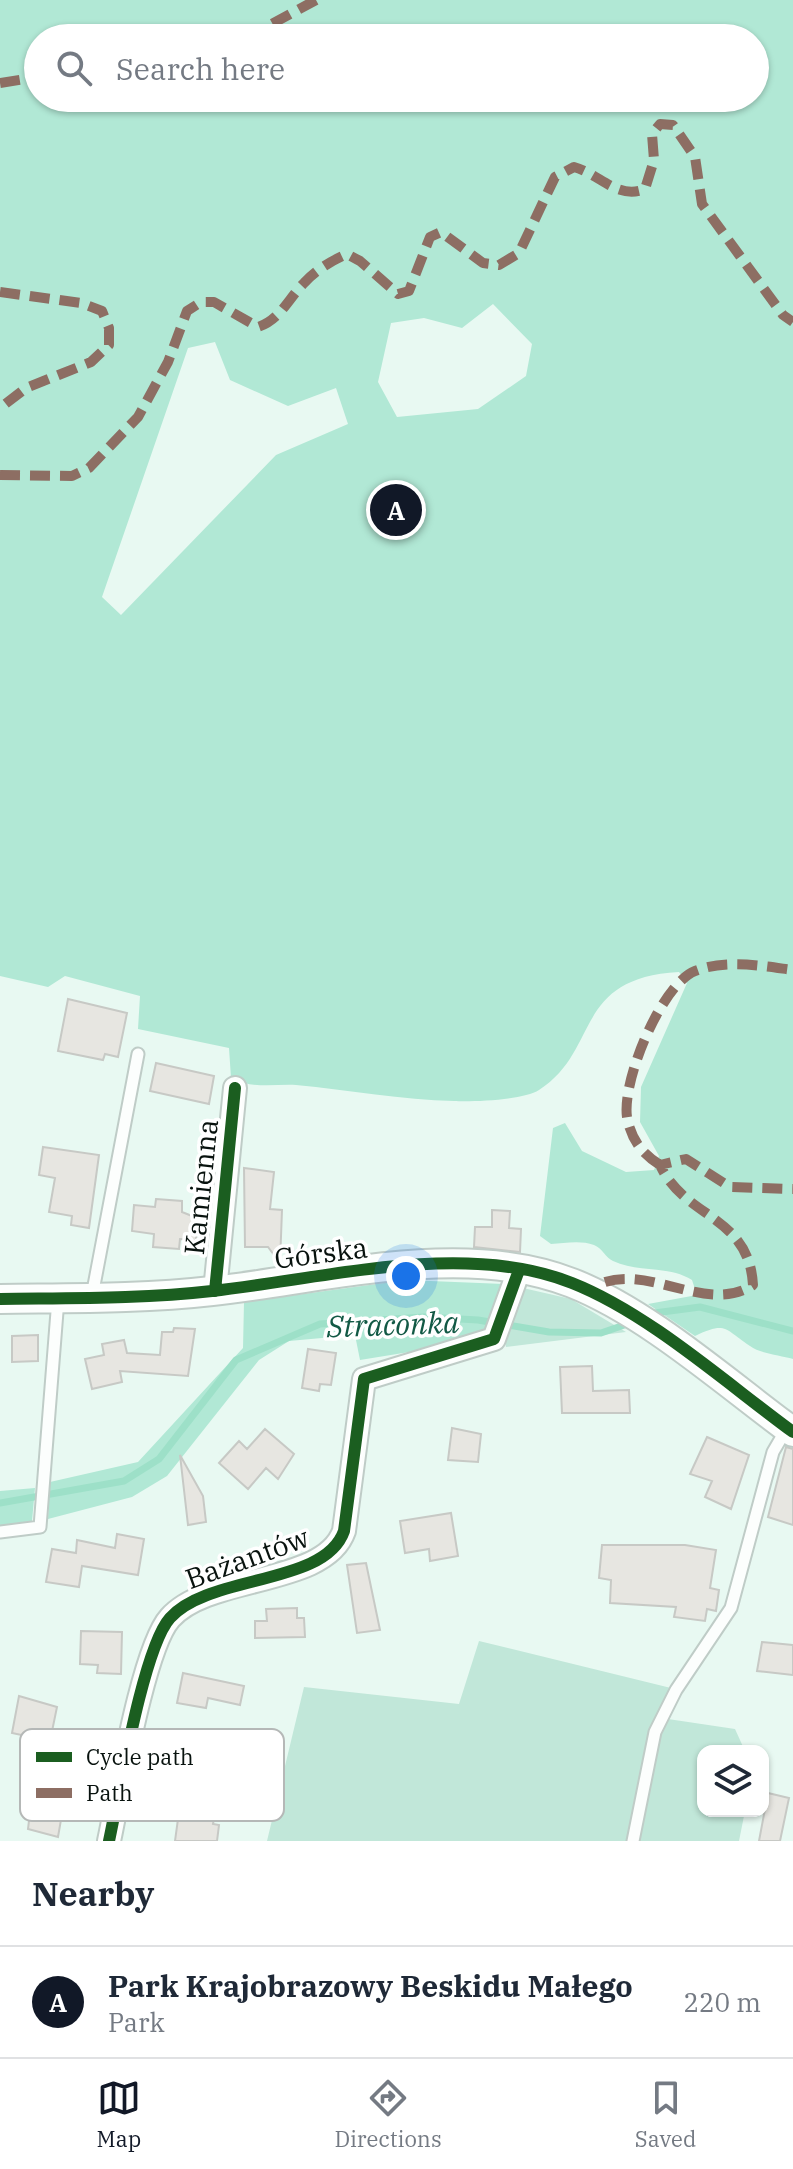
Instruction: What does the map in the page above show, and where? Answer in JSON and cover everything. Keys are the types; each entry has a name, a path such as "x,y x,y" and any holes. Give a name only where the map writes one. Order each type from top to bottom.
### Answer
{"street":[{"name":"Kamienna","path":"215,1291 235,1088"},
{"name":"Górska","path":"0,1299 215,1291 403,1267 459,1265 519,1270 569,1281 619,1305 790,1430"},
{"name":"Bażantów","path":"134,1729 150,1660 165,1624 190,1603 309,1563 331,1552 344,1531 364,1379 371,1374 489,1342 498,1334 519,1270"},
{"name":"Bażantów","path":"109,1841 114,1821"}],"lane":[{"path":"92,1297 138,1054"},
{"path":"0,1532 40,1527 58,1298"},
{"path":"633,1841 655,1732 676,1690 731,1608 773,1452 790,1430"}],"green space":[{"path":"0,0 793,0 793,1359 754,1349 725,1329 713,1329 695,1336 648,1304 697,1295 692,1280 683,1275 623,1265 589,1243 551,1244 540,1236 553,1128 565,1123 582,1151 626,1172 654,1170 659,1156 640,1122 641,1087 687,983 679,972 645,977 621,987 604,1001 572,1056 558,1074 539,1090 485,1101 415,1099 296,1085 246,1084 231,1078 229,1048 138,1029 140,996 65,976 48,987 0,976","holes":["493,304 532,344 526,376 478,409 397,417 378,382 391,323 424,318 462,328","215,342 230,380 288,406 336,388 348,424 276,455 121,615 102,597 188,348"]},
{"path":"406,1280 504,1284 492,1332 440,1347 360,1360 355,1335 289,1341 259,1360 167,1476 132,1497 48,1519 50,1482 138,1462 243,1348 244,1302"},
{"path":"523,1288 571,1299 626,1332 506,1347 504,1335"},
{"path":"35,1488 32,1521 0,1526 0,1491"},
{"path":"479,1641 671,1688 639,1787 627,1841 267,1841 272,1821 284,1821 284,1770 304,1687 459,1704"},
{"path":"668,1719 735,1729 742,1745 697,1745 697,1817 744,1817 739,1841 640,1841 660,1733"}],"building":[{"path":"68,999 127,1013 118,1057 105,1054 103,1060 58,1051"},
{"path":"156,1063 214,1076 209,1104 150,1091"},
{"path":"43,1147 99,1155 89,1228 71,1225 72,1216 49,1212 55,1178 39,1175"},
{"path":"244,1168 274,1172 270,1209 282,1210 280,1263 268,1247 245,1247"},
{"path":"156,1199 182,1201 182,1212 197,1218 196,1240 180,1239 179,1249 153,1247 154,1234 132,1231 134,1205 155,1207"},
{"path":"492,1210 510,1211 509,1228 521,1229 520,1252 474,1247 475,1227 492,1227"},
{"path":"174,1328 195,1329 188,1376 120,1371 122,1382 92,1389 85,1359 104,1355 102,1344 124,1340 127,1353 160,1355 162,1332 173,1332"},
{"path":"38,1335 38,1361 12,1362 12,1336"},
{"path":"308,1349 336,1353 331,1385 320,1384 319,1391 302,1388"},
{"path":"592,1366 593,1391 629,1390 630,1413 562,1413 560,1367"},
{"path":"452,1428 481,1434 478,1462 448,1460"},
{"path":"265,1429 294,1454 278,1479 266,1468 248,1489 219,1463 239,1441 247,1449"},
{"path":"707,1437 749,1455 731,1509 705,1497 712,1481 690,1474"},
{"path":"786,1447 793,1449 793,1525 768,1517"},
{"path":"180,1455 203,1496 206,1522 188,1525"},
{"path":"451,1513 458,1556 430,1561 429,1549 405,1553 400,1521"},
{"path":"117,1534 144,1539 138,1575 82,1566 79,1587 46,1582 52,1549 76,1553 77,1540 115,1548"},
{"path":"602,1545 685,1545 716,1550 710,1588 719,1590 716,1611 707,1609 705,1621 674,1617 676,1607 610,1603 611,1580 599,1578"},
{"path":"366,1563 380,1630 357,1633 347,1565"},
{"path":"297,1608 297,1618 304,1618 305,1637 255,1638 255,1621 267,1621 266,1609"},
{"path":"81,1631 122,1632 121,1674 97,1673 98,1665 80,1664"},
{"path":"762,1642 793,1645 793,1675 757,1671"},
{"path":"183,1673 244,1686 240,1705 208,1698 206,1708 177,1703"},
{"path":"19,1696 57,1707 52,1729 20,1729 20,1735 12,1733"},
{"path":"769,1793 789,1798 780,1841 759,1841 764,1817 769,1817"},
{"path":"29,1821 61,1821 58,1837 28,1829"},
{"path":"178,1821 214,1821 213,1824 219,1825 217,1841 175,1841"}],"waterway":[{"name":"Straconka","path":"647,1314 700,1307 793,1331"},
{"name":"Straconka","path":"0,1503 124,1481 159,1459 236,1360 320,1324 424,1317 478,1320 549,1332 601,1333 633,1322"}],"marked path":[{"path":"272,24 316,0"},
{"path":"0,83 24,79"},
{"path":"0,475 72,476 89,468 138,417 168,362 187,311 201,302 214,302 258,327 278,314 314,274 347,254 360,261 398,294 409,291 430,237 441,232 483,263 499,265 519,253 555,177 574,167 617,189 635,192 645,189 654,160 652,134 660,124 673,125 695,157 702,204 783,315 793,322"},
{"path":"0,292 81,303 102,311 109,328 109,345 91,362 26,388 0,408"},
{"path":"660,1165 636,1141 628,1122 627,1106 629,1086 645,1039 669,995 682,980 707,967 744,964 793,970"},
{"path":"605,1282 642,1280 718,1295 736,1293 753,1285 749,1262 740,1244 685,1197 671,1183 660,1165 686,1159 730,1187 793,1189"}],"cycle path":[{"path":"215,1291 235,1088"},
{"path":"0,1299 186,1294 394,1266 440,1263 486,1264 530,1271 572,1283 629,1312 686,1350 793,1432"},
{"path":"132,1729 150,1659 170,1618 188,1604 211,1594 291,1571 314,1562 333,1549 344,1531 364,1379 494,1339 519,1270"},
{"path":"109,1841 113,1821"}],"place":[{"name":"Park Krajobrazowy Beskidu Małego","path":"396,510"}]}
